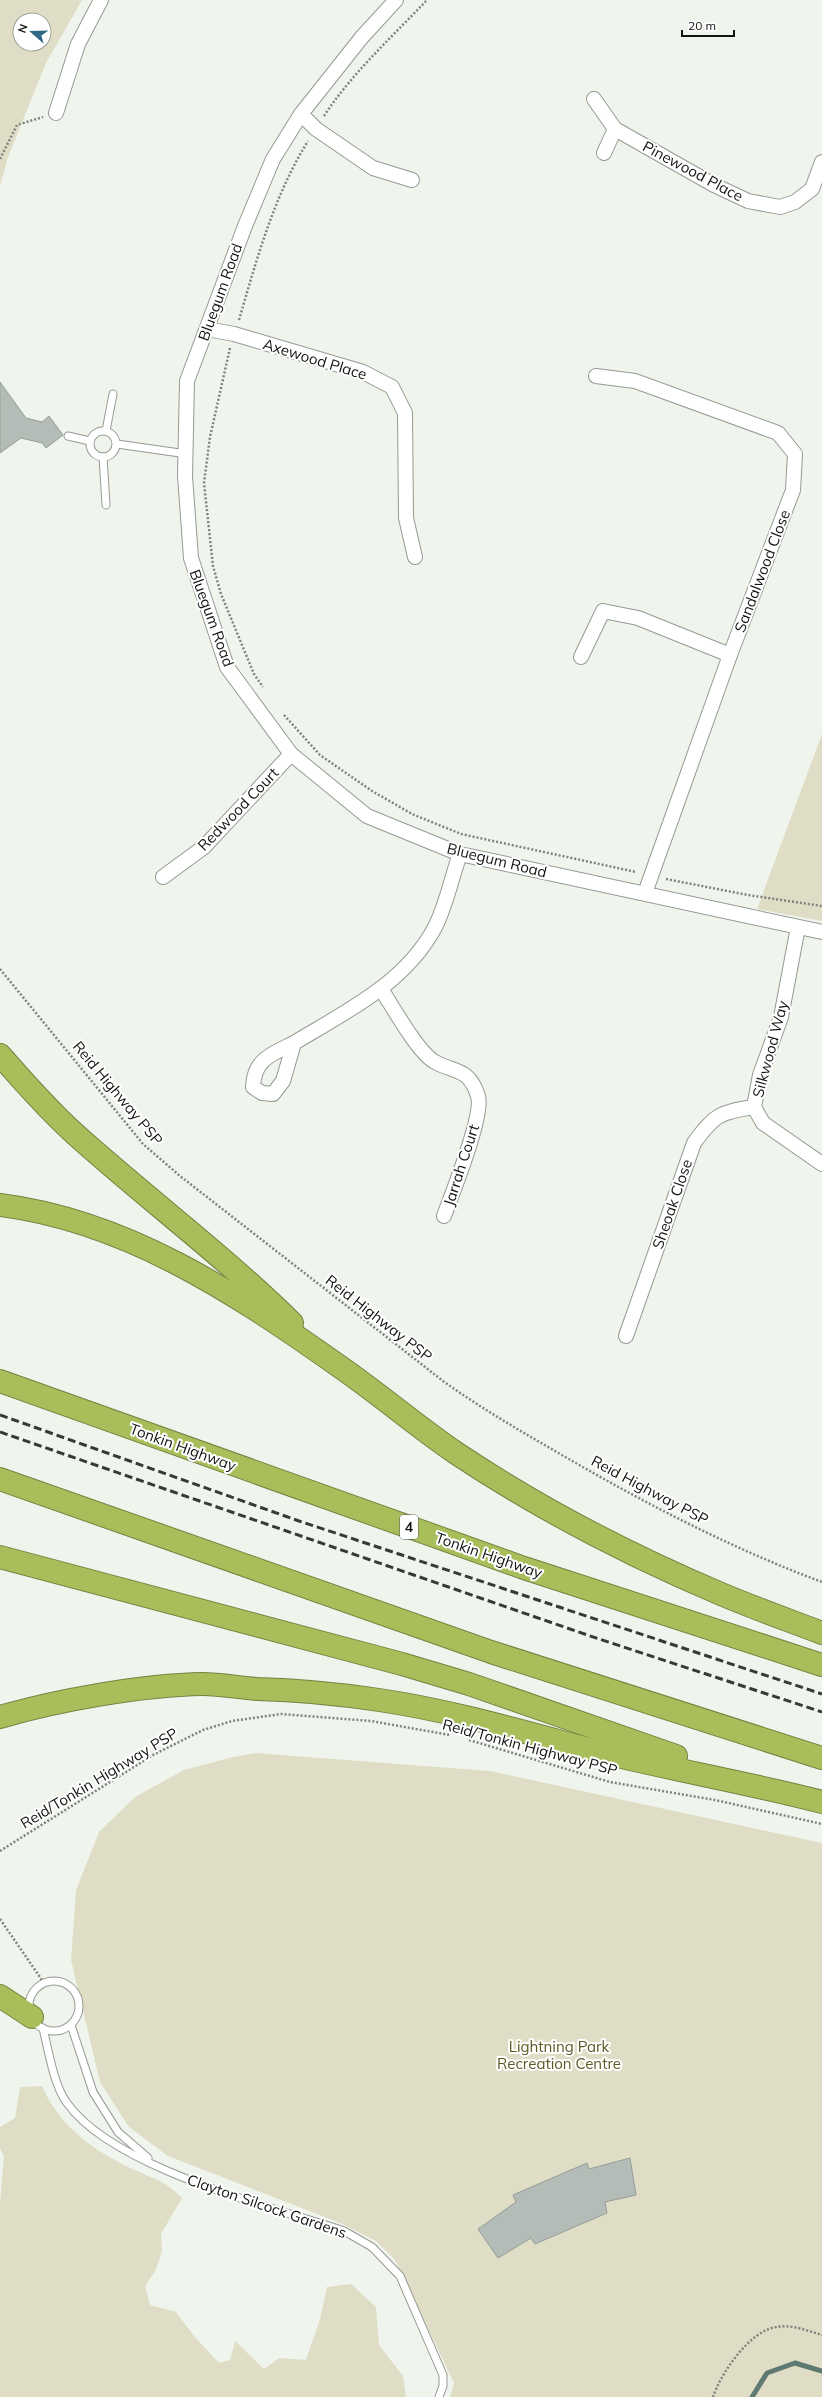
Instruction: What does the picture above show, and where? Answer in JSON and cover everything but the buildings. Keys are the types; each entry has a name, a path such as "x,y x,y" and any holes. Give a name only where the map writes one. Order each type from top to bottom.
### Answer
{"highway":[{"path":"0,1054 33,1092 74,1133 251,1282 329,1359"},
{"path":"0,1205 60,1217 106,1231 150,1249 206,1279 329,1359 456,1453 520,1493 586,1531 722,1595 822,1632"},
{"name":"Tonkin Highway","path":"0,1381 524,1568 822,1665"},
{"path":"0,1479 491,1652 822,1758"},
{"path":"0,1557 469,1684 770,1789"},
{"path":"0,1717 57,1704 133,1690 203,1684 257,1689 294,1689 380,1700 441,1712 517,1729 601,1752 770,1789 822,1802"},
{"path":"0,1996 37,2022"}],"street":[{"path":"56,114 78,44 101,0"},
{"name":"Bluegum Road","path":"396,0 362,37 300,114 273,160 245,226 187,381 187,454 185,476 191,558 227,667 291,754 367,816 460,854 822,932"},
{"name":"Pinewood Place","path":"594,99 615,129 714,185 748,201 780,207 795,202 812,189 822,162"},
{"path":"300,114 316,129 373,168 412,180"},
{"path":"604,153 615,129"},
{"name":"Axewood Place","path":"207,328 234,334 363,372 392,387 405,413 406,518 415,557"},
{"name":"Sandalwood Close","path":"596,376 635,381 778,433 795,454 794,490 730,655 645,893"},
{"path":"582,657 603,611 638,618 730,655"},
{"name":"Redwood Court","path":"163,877 204,846 291,754"},
{"path":"294,1043 381,989 409,964 435,929 460,854"},
{"name":"Silkwood Way","path":"798,927 781,1017 760,1076 754,1107 763,1123 822,1164"},
{"name":"Jarrah Court","path":"381,989 419,1047 434,1062 465,1073 479,1097 475,1126 444,1216"},
{"name":"Sheoak Close","path":"626,1336 694,1142 709,1122 727,1111 754,1107"}],"lane":[{"path":"106,431 113,394"},
{"path":"106,431 114,436 116,444 111,455 103,457 92,452 90,441 97,432 106,431"},
{"path":"68,436 90,441"},
{"path":"116,444 187,454"},
{"path":"103,457 106,505"},
{"path":"52,1981 66,1984 77,1995 79,2011 71,2025 58,2030 37,2022 29,2009 31,1997 37,1987 52,1981"},
{"name":"Clayton Silcock Gardens","path":"37,2022 52,2068 66,2103 100,2136 157,2167 344,2231 372,2247 400,2276 443,2374 443,2386 439,2397"},
{"name":"Clayton Silcock Gardens","path":"71,2025 93,2092 118,2132 157,2167"}],"path":[{"path":"266,691 254,674 221,594 213,566 204,483 210,437 234,334 258,254 282,191 316,129 332,104 427,0"},
{"path":"0,160 17,125 56,114"},
{"path":"278,709 320,755 372,791 412,814 461,834 652,876 748,895 822,906"},
{"name":"Reid Highway PSP","path":"0,969 143,1144 186,1181 443,1381 487,1412 638,1499 718,1538 822,1582"},
{"name":"Reid/Tonkin Highway PSP","path":"0,1851 160,1752 203,1730 232,1721 281,1714 371,1721 453,1736"},
{"name":"Reid/Tonkin Highway PSP","path":"468,1739 610,1782 715,1800 822,1824"},
{"path":"0,1919 44,1983"},
{"path":"713,2397 734,2359 755,2337 776,2327 800,2328 822,2335"}],"green space":[{"path":"0,0 82,0 46,63 8,157 0,186"},
{"path":"822,734 822,921 757,909"},
{"name":"Lightning Park Recreation Centre","path":"256,1753 490,1771 822,1843 822,2397 450,2397 454,2383 395,2260 376,2241 340,2223 168,2156 129,2127 100,2082 71,1960 76,1890 99,1832 135,1797 184,1770 233,1757"},
{"path":"42,2086 58,2114 80,2137 106,2155 165,2184 182,2198 161,2234 162,2251 156,2270 145,2286 150,2305 176,2312 194,2336 219,2363 230,2360 235,2341 264,2369 279,2358 306,2360 320,2319 327,2287 351,2284 376,2307 379,2345 403,2376 406,2397 0,2397 0,2202 4,2156 0,2148 0,2127 15,2118 20,2087"}],"waterway":[{"path":"752,2397 767,2373 795,2363 822,2371"}],"railway":[{"path":"0,1415 299,1521 822,1694"},
{"path":"0,1432 599,1639 822,1712"}]}
